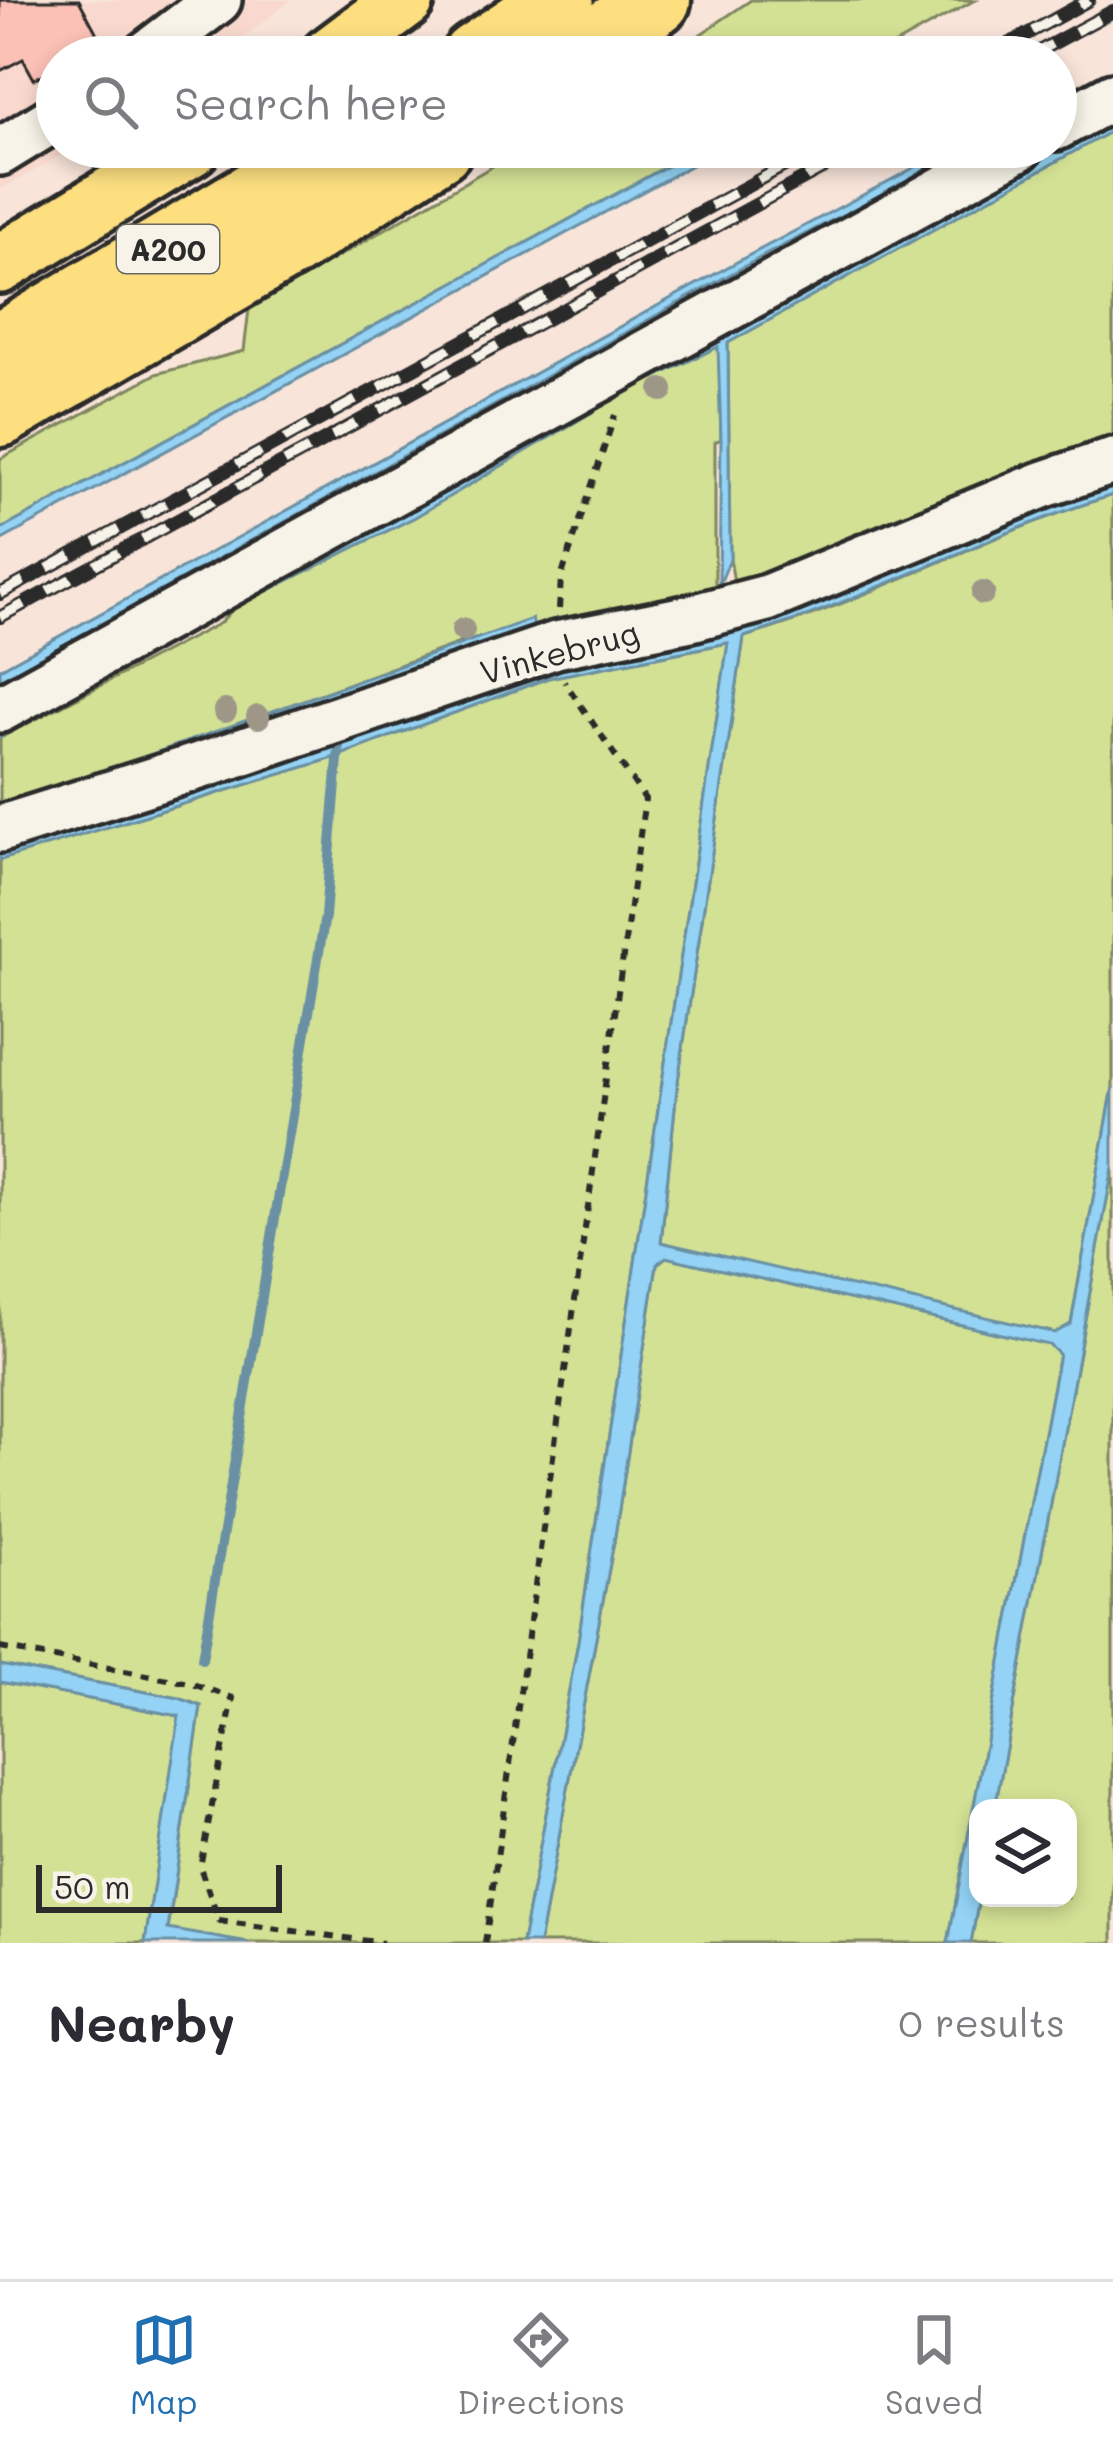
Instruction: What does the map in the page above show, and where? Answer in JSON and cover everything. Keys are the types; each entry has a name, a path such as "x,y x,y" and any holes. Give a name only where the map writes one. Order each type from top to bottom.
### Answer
{"highway":[{"path":"475,36 511,0"},
{"path":"506,36 560,0"},
{"path":"605,36 657,0"},
{"name":"A200","path":"0,347 299,168"},
{"name":"A200","path":"0,413 290,244 407,168"}],"main road":[{"path":"357,36 405,0"},
{"path":"0,264 157,168"}],"street":[{"path":"171,36 218,0"},
{"path":"1077,116 1113,96"},
{"path":"0,152 36,130"},
{"path":"0,709 982,168"},
{"name":"Vinkebrug","path":"0,829 556,645 767,598 1042,485 1113,461"}],"path":[{"path":"561,578 620,403"},
{"path":"485,1943 645,799 566,688"},
{"path":"0,1648 190,1683 233,1698 200,1867 219,1921 383,1943"}],"shaded area":[{"path":"0,0 291,0 246,36 36,36 39,168 0,190"}],"green space":[{"path":"751,0 975,0 910,36 698,36"},
{"path":"1113,130 1113,439 736,594 730,559 728,343 1044,168 1077,168 1077,150"},
{"path":"489,168 664,168 0,530 0,459 156,374 244,351 249,309"},
{"path":"719,346 715,604 394,680 533,627 465,641 0,811 0,738 220,623 235,607 415,517 631,389"},
{"path":"1113,495 1113,1087 1071,1324 1055,1333 661,1243 677,1088 744,637 838,605 1020,528"},
{"path":"728,643 578,1642 522,1943 248,1943 168,1930 201,1706 0,1665 0,860 330,759 548,678"},
{"path":"1113,1167 1113,1943 971,1943 977,1907 1077,1907 1077,1799 997,1799"},
{"path":"666,1257 1050,1345 1059,1354 975,1799 969,1799 969,1832 948,1943 539,1943 614,1542 657,1264"},
{"path":"0,1682 180,1716 145,1943 0,1943"}],"water":[{"path":"1113,120 1113,130 1077,150 1077,140"},
{"path":"664,168 686,168 0,541 0,530"},
{"path":"913,168 933,168 765,255 0,680 0,669"},
{"path":"1026,168 1044,168 728,343 730,559 719,586 718,347 631,389 415,517 235,607 0,737 0,731"},
{"path":"1113,480 1113,495 744,637 677,1088 661,1242 1055,1333 1071,1324 1113,1087 1113,1167 997,1799 975,1799 1059,1354 1049,1345 666,1257 657,1264 614,1542 539,1943 522,1943 578,1642 728,643 548,678 330,759 0,860 0,847 554,668 727,632"},
{"path":"532,619 534,627 394,680 45,792"},
{"path":"0,1665 201,1706 168,1929 248,1943 145,1943 179,1716 0,1682"},
{"path":"969,1832 969,1907 977,1907 971,1943 948,1943"}],"building":[{"path":"0,0 79,0 98,36 36,36 36,78 23,59 0,71"}],"waterway":[{"path":"202,1659 325,916 339,747"}],"railway":[{"path":"1023,36 1089,0"},
{"path":"1067,36 1113,11"},
{"path":"0,594 781,168"},
{"path":"0,617 823,168"}]}
